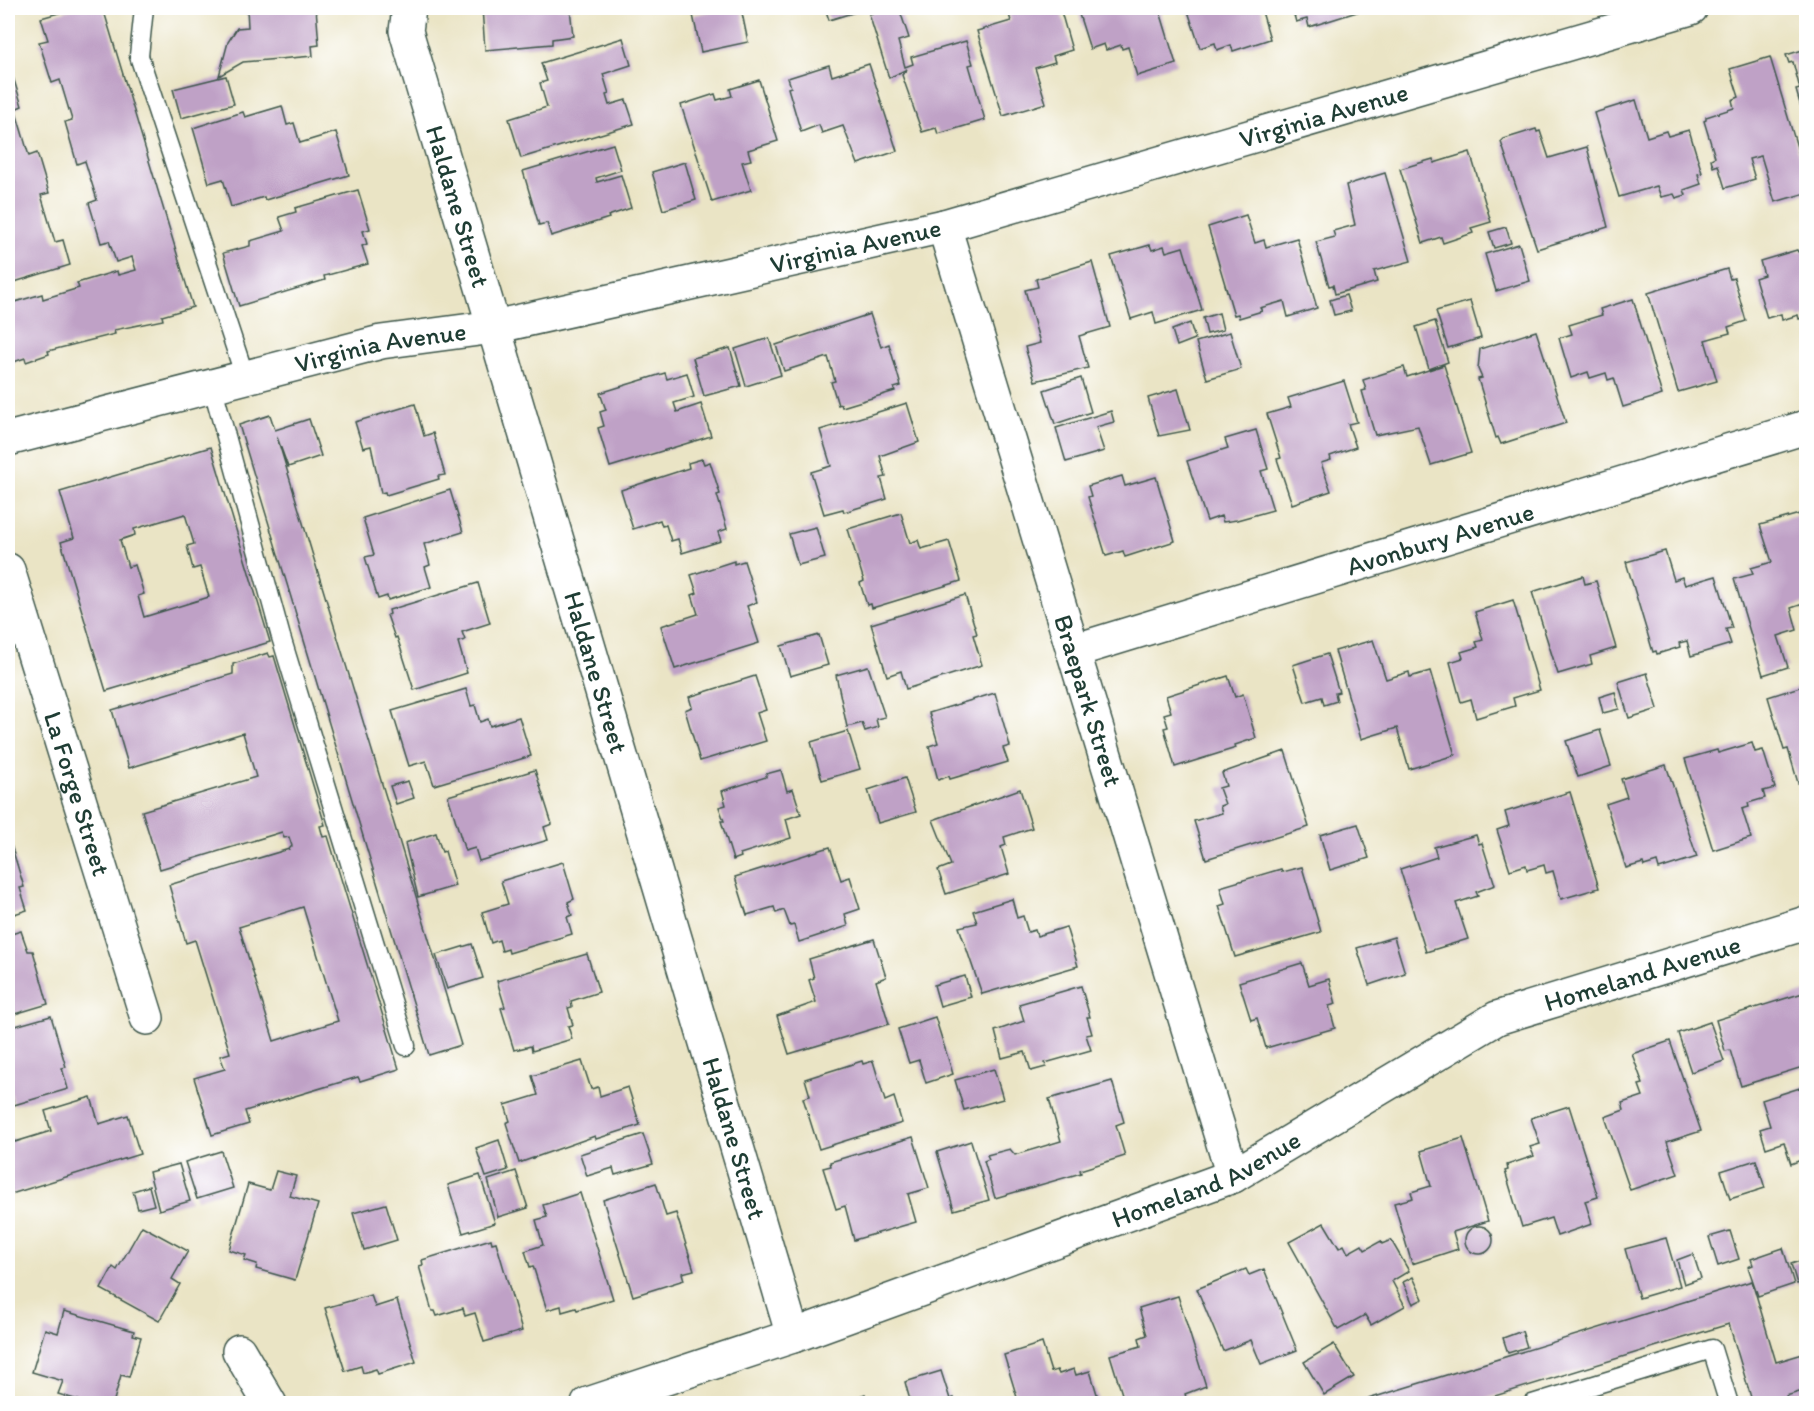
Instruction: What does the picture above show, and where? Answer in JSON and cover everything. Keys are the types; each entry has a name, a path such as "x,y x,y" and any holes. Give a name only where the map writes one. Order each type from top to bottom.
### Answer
{"street":[{"name":"Haldane Street","path":"409,8 406,31 793,1336"},
{"name":"Virginia Avenue","path":"8,439 381,342 494,327 944,226 1691,8"},
{"name":"Braepark Street","path":"944,226 1233,1176"},
{"name":"Avonbury Avenue","path":"1073,651 1806,427"},
{"name":"La Forge Street","path":"8,570 147,1018"},
{"name":"Homeland Avenue","path":"588,1404 793,1336 1233,1176 1497,1018 1806,923"},
{"path":"239,1351 270,1404"}],"lane":[{"path":"144,8 140,56 245,377"},
{"path":"212,385 281,637 406,1046"},
{"path":"1532,1404 1712,1349 1729,1404"}],"building":[{"path":"76,8 103,8 193,307 162,316 163,320 114,330 115,334 48,351 49,354 26,362 25,358 8,364 8,304 42,294 43,299 79,288 77,283 117,271 118,275 136,270 132,257 116,262 109,241 101,243 89,203 97,200 85,161 77,164 65,122 72,120 60,80 52,83 39,42 48,40 41,18"},
{"path":"247,8 316,8 319,45 312,46 313,56 243,62 219,76 228,42 237,28 248,27"},
{"path":"482,8 570,8 573,36 552,39 552,44 485,50"},
{"path":"726,8 741,8 748,42 701,52 693,15"},
{"path":"825,8 861,8 862,10 829,20"},
{"path":"899,8 909,38 898,41 905,67 913,64 911,57 966,41 973,64 969,65 985,120 938,134 936,128 922,132 902,75 907,69 889,78 869,14"},
{"path":"1007,8 1060,8 1072,50 1053,56 1055,62 1035,68 1046,103 1003,116 977,31 1011,21"},
{"path":"1077,8 1159,8 1176,64 1137,76 1128,47 1122,49 1121,45 1106,50 1104,44 1090,49"},
{"path":"1187,8 1261,8 1270,39 1233,51 1231,45 1217,50 1215,43 1200,48"},
{"path":"1292,8 1359,8 1360,11 1309,27 1307,19 1296,22"},
{"path":"623,38 631,65 603,74 609,94 606,95 609,105 626,100 634,124 521,158 509,119 547,107 540,83 547,81 541,63"},
{"path":"1806,49 1806,124 1796,90 1800,89 1793,62 1789,63 1786,55"},
{"path":"1770,57 1806,177 1806,193 1775,202 1761,156 1749,159 1755,179 1725,188 1718,165 1713,167 1711,159 1715,157 1704,121 1706,117 1734,108 1732,100 1739,97 1730,69"},
{"path":"869,64 897,151 858,164 843,126 822,133 819,125 801,132 788,88 791,87 788,78 829,65 832,76"},
{"path":"8,67 10,67 22,106 15,109 29,156 37,153 49,193 41,195 55,242 63,240 70,265 8,284"},
{"path":"226,76 234,104 181,118 173,89"},
{"path":"759,80 778,141 748,150 751,160 742,162 751,190 712,202 681,105 715,94 717,100 732,96 730,89"},
{"path":"1636,100 1647,137 1666,131 1668,136 1689,130 1702,173 1698,174 1701,184 1684,190 1686,195 1676,198 1674,194 1661,197 1657,186 1619,197 1594,113"},
{"path":"282,106 287,125 294,123 300,143 336,132 349,175 265,200 264,197 231,207 223,179 209,183 193,128 243,112 245,117"},
{"path":"1536,129 1537,132 1540,131 1549,158 1587,147 1608,227 1537,249 1501,142"},
{"path":"613,144 621,170 596,178 597,182 621,175 631,208 608,216 609,218 551,236 547,223 539,225 523,171"},
{"path":"1470,152 1491,222 1471,228 1473,233 1443,243 1441,237 1423,243 1400,169 1433,159 1434,163"},
{"path":"685,162 696,200 663,210 652,172"},
{"path":"1385,173 1411,261 1374,271 1377,282 1335,294 1333,285 1329,286 1316,242 1335,237 1333,231 1355,225 1346,185"},
{"path":"358,190 370,229 363,231 367,244 362,246 368,264 324,276 325,280 239,306 223,253 250,246 250,241 284,231 279,217 296,212 295,208"},
{"path":"1246,215 1255,243 1264,240 1266,247 1297,238 1317,308 1288,317 1284,301 1260,308 1262,311 1239,318 1238,314 1234,315 1208,227"},
{"path":"1506,227 1511,243 1494,248 1489,232"},
{"path":"1519,244 1530,281 1496,291 1485,254"},
{"path":"1150,245 1152,250 1164,246 1166,252 1183,247 1202,310 1156,324 1153,312 1131,319 1111,256"},
{"path":"1797,250 1798,252 1806,250 1806,317 1799,319 1798,315 1782,320 1781,314 1767,318 1755,278 1764,275 1760,261"},
{"path":"1092,262 1110,327 1079,336 1088,368 1035,381 1025,347 1040,343 1025,290 1038,287 1036,279"},
{"path":"1727,269 1730,279 1734,278 1746,321 1728,327 1730,333 1705,340 1717,381 1678,392 1648,293"},
{"path":"1346,295 1351,311 1334,315 1330,300"},
{"path":"1633,299 1662,395 1623,407 1614,378 1608,380 1606,373 1590,378 1588,372 1571,378 1559,338 1572,334 1569,325 1602,315 1600,309"},
{"path":"1470,301 1481,338 1448,348 1436,311"},
{"path":"1219,313 1223,330 1207,334 1203,318"},
{"path":"870,314 881,347 889,344 901,386 894,388 895,391 842,407 841,404 838,405 831,382 835,381 828,357 784,371 776,345"},
{"path":"1435,321 1448,362 1429,369 1416,327"},
{"path":"1190,323 1195,339 1177,346 1172,330"},
{"path":"1536,331 1566,423 1501,444 1498,437 1496,438 1478,379 1482,378 1478,369 1480,349"},
{"path":"1230,332 1241,369 1207,379 1196,342"},
{"path":"769,338 781,375 746,386 735,349"},
{"path":"730,348 741,386 704,396 693,358"},
{"path":"1444,365 1471,453 1431,465 1418,426 1375,435 1362,391 1366,390 1363,380 1404,367 1407,377"},
{"path":"665,373 667,379 687,373 694,397 674,403 677,412 701,404 711,436 610,467 598,428 604,426 600,412 606,410 600,393"},
{"path":"1081,378 1091,412 1055,424 1044,390"},
{"path":"1344,381 1357,422 1348,424 1356,447 1330,456 1331,460 1321,463 1331,491 1292,504 1277,459 1281,458 1267,414 1291,407 1288,398"},
{"path":"1178,389 1190,430 1159,436 1148,398"},
{"path":"907,403 919,442 880,456 886,477 881,478 887,499 844,512 843,509 824,514 811,472 831,466 820,430"},
{"path":"415,404 424,436 433,433 445,475 438,476 439,479 386,495 385,492 381,493 371,446 363,448 355,422"},
{"path":"1111,411 1114,422 1096,427 1104,451 1066,462 1056,428"},
{"path":"270,415 275,430 309,419 321,456 288,467 277,437 461,1045 429,1055 239,425"},
{"path":"1256,430 1268,469 1261,471 1273,510 1237,520 1223,522 1221,516 1207,521 1187,461 1228,448 1225,439"},
{"path":"211,447 270,642 106,691 61,542 74,538 60,492","holes":["185,514 194,544 187,546 193,569 200,567 209,597 144,617 138,596 144,594 135,565 128,567 120,540 135,535 134,529"]},
{"path":"702,459 704,464 710,462 720,494 717,495 727,529 718,532 721,541 682,553 678,539 671,541 666,525 662,526 660,520 633,529 621,490 689,468 688,463"},
{"path":"1122,476 1125,486 1156,477 1175,541 1125,557 1123,551 1106,556 1088,497 1091,496 1088,486"},
{"path":"450,490 463,532 424,544 430,565 425,567 431,587 388,600 387,596 378,599 365,557 374,555 363,518"},
{"path":"901,513 910,543 918,540 921,549 949,541 961,581 872,608 871,604 867,605 860,583 864,581 848,529"},
{"path":"1803,513 1806,524 1806,603 1791,608 1797,630 1778,636 1788,667 1763,675 1734,579 1753,574 1751,568 1772,562 1760,525"},
{"path":"816,527 825,558 798,565 789,534"},
{"path":"1665,551 1674,580 1682,577 1685,585 1716,576 1732,628 1726,629 1731,644 1691,656 1687,641 1679,643 1680,647 1657,654 1656,651 1653,652 1626,562"},
{"path":"734,561 734,564 744,561 757,602 747,606 759,643 675,669 661,626 698,614 692,595 697,593 691,575"},
{"path":"1583,576 1585,584 1596,581 1616,648 1590,656 1592,664 1558,674 1532,592"},
{"path":"478,583 490,623 462,632 465,640 458,642 467,673 414,690 397,637 395,638 387,615 390,614 389,610"},
{"path":"965,595 977,634 973,635 982,665 906,689 901,671 887,676 871,624"},
{"path":"1513,600 1540,690 1513,698 1515,706 1476,718 1471,699 1461,702 1450,662 1463,658 1461,652 1478,647 1476,642 1483,640 1475,612"},
{"path":"819,635 828,665 790,676 781,646"},
{"path":"1373,640 1386,679 1409,672 1410,677 1430,671 1455,755 1409,769 1397,728 1361,739 1335,651"},
{"path":"268,653 270,657 274,656 325,825 320,826 323,837 328,836 399,1069 360,1081 358,1077 245,1111 249,1124 212,1135 194,1078 225,1069 220,1056 230,1053 195,940 186,943 169,885 289,849 292,846 289,837 284,838 282,832 160,869 142,811 256,777 243,733 129,768 112,710 233,674 233,664","holes":["303,907 338,1021 274,1041 239,927"]},
{"path":"1327,654 1339,692 1335,693 1337,701 1324,705 1322,697 1305,702 1293,665"},
{"path":"868,666 885,717 876,719 878,727 865,731 862,723 847,727 836,675"},
{"path":"1647,673 1658,709 1629,718 1618,682"},
{"path":"755,676 766,710 757,713 766,741 700,761 685,710 692,707 689,697"},
{"path":"1228,676 1235,697 1243,694 1256,738 1235,745 1236,748 1175,767 1164,728 1168,727 1164,714 1171,712 1166,696"},
{"path":"1806,685 1806,784 1803,785 1802,781 1798,783 1788,749 1784,750 1768,697"},
{"path":"466,689 471,706 475,705 480,722 488,719 490,726 519,717 531,756 434,785 426,761 409,766 392,711"},
{"path":"1615,692 1619,709 1603,713 1599,697"},
{"path":"995,693 1010,746 1003,748 1008,762 950,779 949,776 938,780 929,746 938,743 929,713"},
{"path":"1600,730 1611,766 1578,777 1566,741"},
{"path":"848,731 860,769 822,780 811,742"},
{"path":"1752,743 1755,752 1763,750 1775,788 1763,791 1765,798 1748,803 1749,807 1742,809 1751,838 1713,850 1685,759 1717,750 1718,753"},
{"path":"1285,751 1309,827 1206,859 1194,821 1222,813 1220,806 1225,804 1219,788 1226,786 1222,773"},
{"path":"1666,765 1697,857 1659,869 1657,862 1626,868 1606,804 1627,797 1621,779"},
{"path":"535,770 552,824 544,827 548,840 479,861 475,848 465,851 448,796"},
{"path":"781,770 787,791 793,789 801,814 786,819 791,838 740,854 741,857 733,860 721,821 724,821 719,807 726,805 722,791"},
{"path":"905,778 916,812 878,823 868,790"},
{"path":"408,781 414,798 396,804 390,786"},
{"path":"1020,789 1032,828 1004,837 1006,845 1001,847 1009,874 946,894 938,870 951,865 933,820"},
{"path":"1570,792 1599,888 1561,899 1553,871 1546,873 1544,865 1527,870 1526,865 1510,870 1497,830 1509,826 1505,812"},
{"path":"1358,824 1369,858 1330,870 1320,835"},
{"path":"436,833 442,852 445,851 455,886 418,897 405,843"},
{"path":"8,835 24,887 20,888 27,910 8,916"},
{"path":"1476,835 1479,844 1482,843 1495,885 1476,892 1478,896 1456,903 1468,939 1426,952 1400,869 1437,857 1434,847"},
{"path":"830,847 841,880 850,877 860,909 845,914 848,926 799,942 794,925 790,926 784,910 776,913 774,907 747,915 735,877"},
{"path":"563,862 574,899 568,902 572,915 567,917 572,934 509,953 508,949 502,951 499,940 491,943 482,912 508,904 501,881"},
{"path":"1302,867 1321,932 1235,957 1219,906 1225,904 1220,887 1281,869 1282,872"},
{"path":"1012,899 1017,918 1023,916 1028,932 1035,930 1037,936 1066,927 1078,966 982,994 959,927 977,923 973,911"},
{"path":"21,931 28,951 33,951 48,1004 8,1016 8,935"},
{"path":"1394,937 1405,973 1369,985 1357,948"},
{"path":"874,939 886,977 876,981 889,1024 789,1054 777,1016 816,1002 809,980 814,978 809,959"},
{"path":"472,944 483,978 447,989 436,955"},
{"path":"587,954 599,992 571,1001 572,1007 568,1008 573,1025 568,1026 572,1039 532,1051 531,1046 514,1050 501,1008 505,1007 497,981"},
{"path":"1302,963 1309,985 1329,979 1336,1004 1329,1006 1335,1028 1266,1048 1257,1018 1251,1020 1239,982"},
{"path":"965,976 971,997 940,1006 934,985"},
{"path":"1081,986 1090,1017 1087,1017 1092,1034 1086,1035 1091,1050 1045,1063 1046,1067 1031,1071 1025,1052 1002,1058 995,1031 1024,1021 1019,1004"},
{"path":"1806,992 1806,1066 1741,1086 1730,1050 1725,1051 1716,1020"},
{"path":"51,1016 66,1067 62,1068 68,1089 14,1105 8,1084 8,1028"},
{"path":"935,1017 953,1074 926,1083 919,1060 909,1063 898,1029"},
{"path":"1710,1022 1724,1061 1691,1072 1678,1033"},
{"path":"1670,1041 1701,1131 1667,1142 1678,1174 1630,1190 1605,1117 1624,1110 1622,1103 1643,1096 1639,1085 1643,1084 1632,1054"},
{"path":"582,1061 591,1089 598,1087 600,1096 628,1087 640,1125 596,1139 595,1136 519,1163 506,1123 510,1121 505,1105 538,1095 532,1076"},
{"path":"862,1061 863,1064 873,1061 885,1101 894,1097 902,1123 819,1149 803,1098 810,1096 805,1079"},
{"path":"994,1069 1003,1099 964,1110 955,1080"},
{"path":"1112,1081 1124,1122 1116,1125 1125,1156 1080,1170 1081,1173 995,1198 984,1161 989,1159 987,1155 1010,1149 1015,1155 1061,1141 1049,1099"},
{"path":"1806,1086 1806,1158 1791,1164 1784,1142 1766,1148 1760,1129 1770,1126 1762,1100"},
{"path":"91,1097 99,1124 128,1115 140,1154 8,1195 8,1140 13,1138 15,1142 51,1131 45,1111"},
{"path":"1569,1106 1598,1197 1585,1201 1592,1224 1557,1236 1551,1218 1522,1227 1505,1171 1508,1170 1507,1165 1534,1156 1530,1147 1540,1144 1531,1118"},
{"path":"643,1134 653,1164 615,1175 613,1168 587,1176 580,1154"},
{"path":"913,1137 929,1188 908,1194 916,1222 854,1240 845,1206 836,1209 823,1168 831,1166 830,1162"},
{"path":"1463,1138 1488,1221 1453,1232 1458,1249 1412,1264 1394,1203 1413,1198 1411,1192 1431,1186 1421,1151"},
{"path":"499,1140 508,1170 486,1177 476,1148"},
{"path":"971,1141 989,1200 954,1210 937,1152"},
{"path":"221,1151 233,1188 197,1199 185,1162"},
{"path":"1756,1160 1765,1188 1730,1199 1721,1171"},
{"path":"179,1164 190,1201 159,1210 149,1172"},
{"path":"276,1171 296,1176 290,1196 318,1204 295,1280 256,1269 257,1264 244,1260 246,1255 229,1250 248,1184 270,1190"},
{"path":"516,1171 528,1208 498,1217 488,1180"},
{"path":"480,1175 495,1223 463,1233 448,1185"},
{"path":"656,1183 666,1216 676,1213 694,1270 682,1273 684,1280 633,1296 603,1200"},
{"path":"149,1186 154,1205 138,1209 133,1191"},
{"path":"580,1193 613,1299 577,1310 576,1308 562,1312 561,1306 547,1310 533,1266 530,1267 525,1251 543,1245 536,1220 547,1217 543,1205"},
{"path":"386,1204 397,1240 364,1250 353,1213"},
{"path":"1324,1223 1339,1248 1344,1245 1348,1253 1362,1245 1365,1250 1381,1241 1382,1244 1391,1240 1409,1271 1392,1281 1405,1306 1371,1325 1365,1315 1338,1330 1289,1242"},
{"path":"142,1226 188,1251 172,1279 180,1284 159,1321 101,1289 113,1267 117,1270"},
{"path":"1479,1226 1489,1230 1493,1240 1489,1250 1479,1254 1469,1250 1465,1240 1469,1230"},
{"path":"1730,1231 1739,1259 1718,1266 1709,1237"},
{"path":"1666,1238 1680,1286 1639,1298 1625,1249"},
{"path":"491,1239 492,1243 496,1242 522,1331 484,1342 475,1313 465,1316 463,1308 437,1316 435,1311 432,1311 419,1266 423,1265 422,1260"},
{"path":"1783,1248 1794,1284 1758,1296 1748,1267 1753,1265 1751,1259"},
{"path":"1693,1254 1701,1278 1684,1284 1677,1260"},
{"path":"1806,1259 1806,1281 1797,1284 1791,1264"},
{"path":"1246,1269 1249,1275 1264,1269 1297,1350 1261,1364 1251,1340 1223,1351 1197,1289"},
{"path":"1413,1277 1423,1299 1413,1304 1403,1282"},
{"path":"1752,1281 1776,1362 1806,1353 1806,1390 1786,1396 1789,1404 1753,1404 1729,1324 1469,1404 1352,1404"},
{"path":"371,1295 375,1307 397,1300 416,1362 378,1374 376,1369 363,1373 361,1366 345,1371 325,1308"},
{"path":"1178,1296 1206,1386 1185,1394 1188,1404 1125,1404 1110,1355 1141,1346 1139,1338 1147,1335 1139,1308"},
{"path":"64,1311 134,1331 133,1335 141,1337 129,1377 121,1375 113,1404 91,1404 58,1394 63,1381 32,1372 45,1329 58,1333"},
{"path":"1522,1331 1527,1347 1508,1353 1503,1338"},
{"path":"1042,1343 1051,1372 1057,1370 1059,1374 1074,1369 1076,1375 1090,1371 1100,1404 1019,1404 1004,1355"},
{"path":"1334,1344 1354,1377 1324,1395 1304,1362"},
{"path":"941,1371 950,1399 954,1398 955,1404 911,1404 905,1382"},
{"path":"865,1394 867,1402 878,1398 879,1404 837,1404"}]}
